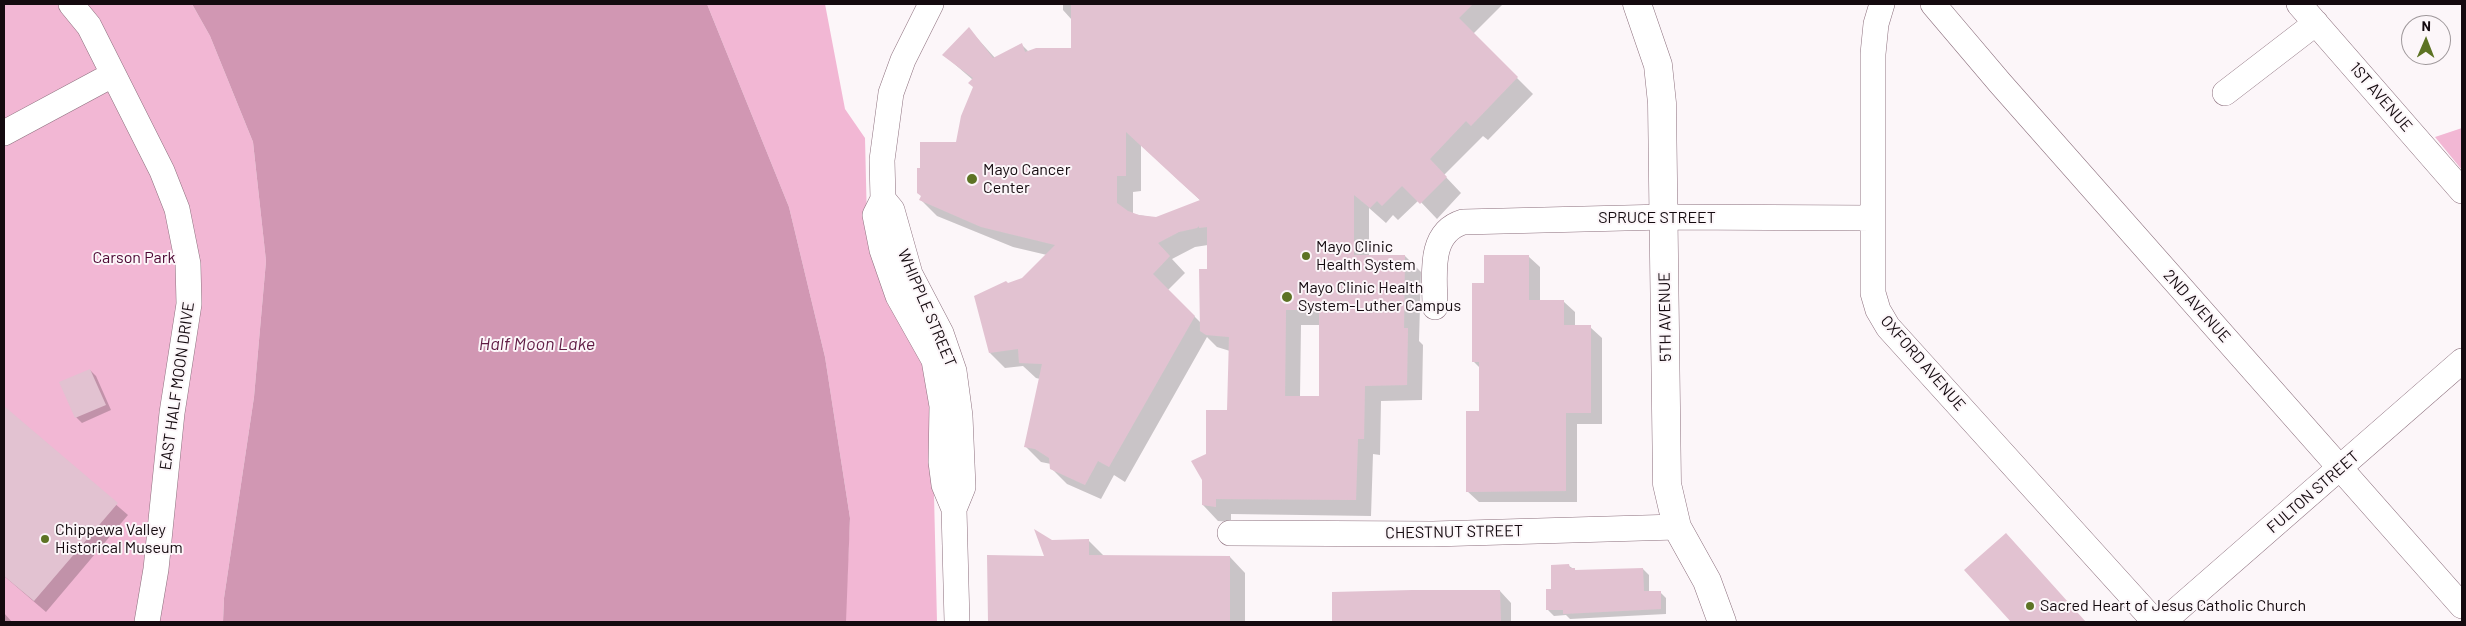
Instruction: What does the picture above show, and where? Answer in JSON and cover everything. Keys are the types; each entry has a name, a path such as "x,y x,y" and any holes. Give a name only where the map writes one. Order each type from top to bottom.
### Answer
{"main road":[{"name":"5TH AVENUE","path":"1637,4 1658,65 1662,103 1667,484 1677,527 1707,581 1722,622"}],"street":[{"name":"EAST HALF MOON DRIVE","path":"70,4 89,26 162,171 177,209 188,264 189,304 172,413 156,569 147,622"},
{"name":"WHIPPLE STREET","path":"931,4 902,60 891,93 882,160 883,199 892,210 910,274 941,333 954,372 960,416 963,487 954,508 957,622"},
{"name":"OXFORD AVENUE","path":"1882,4 1876,24 1873,54 1874,293 1878,310 1888,327 2155,622"},
{"name":"2ND AVENUE","path":"1933,4 2011,96 2462,606"},
{"name":"1ST AVENUE","path":"2299,4 2462,191"},
{"path":"2225,93 2316,23"},
{"path":"4,132 112,75"},
{"name":"SPRUCE STREET","path":"1435,307 1436,252 1444,232 1456,224 1470,221 1664,218 1873,218"},
{"name":"FULTON STREET","path":"2163,622 2462,361"},
{"name":"CHESTNUT STREET","path":"1230,533 1433,534 1677,527"}],"green space":[{"name":"Carson Park","path":"4,4 192,4 210,36 253,142 266,261 254,397 224,598 223,622 4,622"},
{"path":"707,4 825,4 845,109 865,138 867,223 929,377 932,410 937,622 845,622 850,518 825,357 789,207"},
{"path":"2462,128 2462,170 2435,137"}],"water":[{"name":"Half Moon Lake","path":"192,4 707,4 789,207 825,357 850,518 846,622 223,622 224,598 254,397 266,261 253,142 210,36"}],"building":[{"name":"Mayo Clinic Health System","path":"1071,4 1473,4 1459,18 1518,77 1471,126 1466,121 1430,159 1447,177 1420,204 1402,186 1382,206 1377,201 1370,208 1354,195 1354,255 1405,255 1404,328 1408,328 1407,385 1365,386 1364,439 1358,439 1356,500 1216,499 1216,507 1202,505 1202,480 1191,461 1206,454 1206,410 1227,410 1229,337 1206,335 1200,331 1199,269 1207,269 1207,227 1199,228 1199,226 1179,232 1158,243 1170,256 1153,274 1195,316 1109,467 1098,461 1085,485 1050,469 1049,458 1035,449 1024,447 1042,364 1019,363 1018,349 989,353 974,296 1006,281 1008,283 1022,278 1055,245 981,227 919,200 921,196 917,193 917,168 920,168 920,142 956,142 961,116 973,87 968,83 973,78 942,55 969,27 993,58 1022,43 1025,52 1036,48 1071,48","holes":["1126,132 1180,182 1200,200 1156,217 1139,215 1128,211 1117,203 1117,176 1126,176","1286,310 1319,310 1319,396 1285,396"]},
{"path":"1484,255 1529,255 1529,300 1564,300 1564,325 1591,325 1591,413 1566,413 1566,491 1466,492 1466,411 1479,411 1479,362 1472,362 1472,283 1484,283"},
{"path":"90,369 106,405 75,418 59,382"},
{"name":"Chippewa Valley Historical Museum","path":"4,406 118,503 34,601 4,576"},
{"path":"1034,529 1052,540 1089,539 1089,555 1230,556 1230,622 988,622 987,555 1044,556"},
{"path":"2006,533 2086,622 2011,622 1964,570"},
{"path":"1569,564 1570,568 1575,568 1575,570 1643,568 1644,591 1661,591 1661,609 1563,614 1563,610 1546,610 1546,589 1551,589 1551,565"},
{"path":"1500,590 1501,622 1332,622 1332,592"}],"place":[{"name":"Mayo Cancer Center","path":"972,179"},
{"name":"Mayo Clinic Health System","path":"1306,256"},
{"name":"Mayo Clinic Health System-Luther Campus","path":"1287,297"},
{"name":"Chippewa Valley Historical Museum","path":"45,539"},
{"name":"Sacred Heart of Jesus Catholic Church","path":"2030,606"}]}
